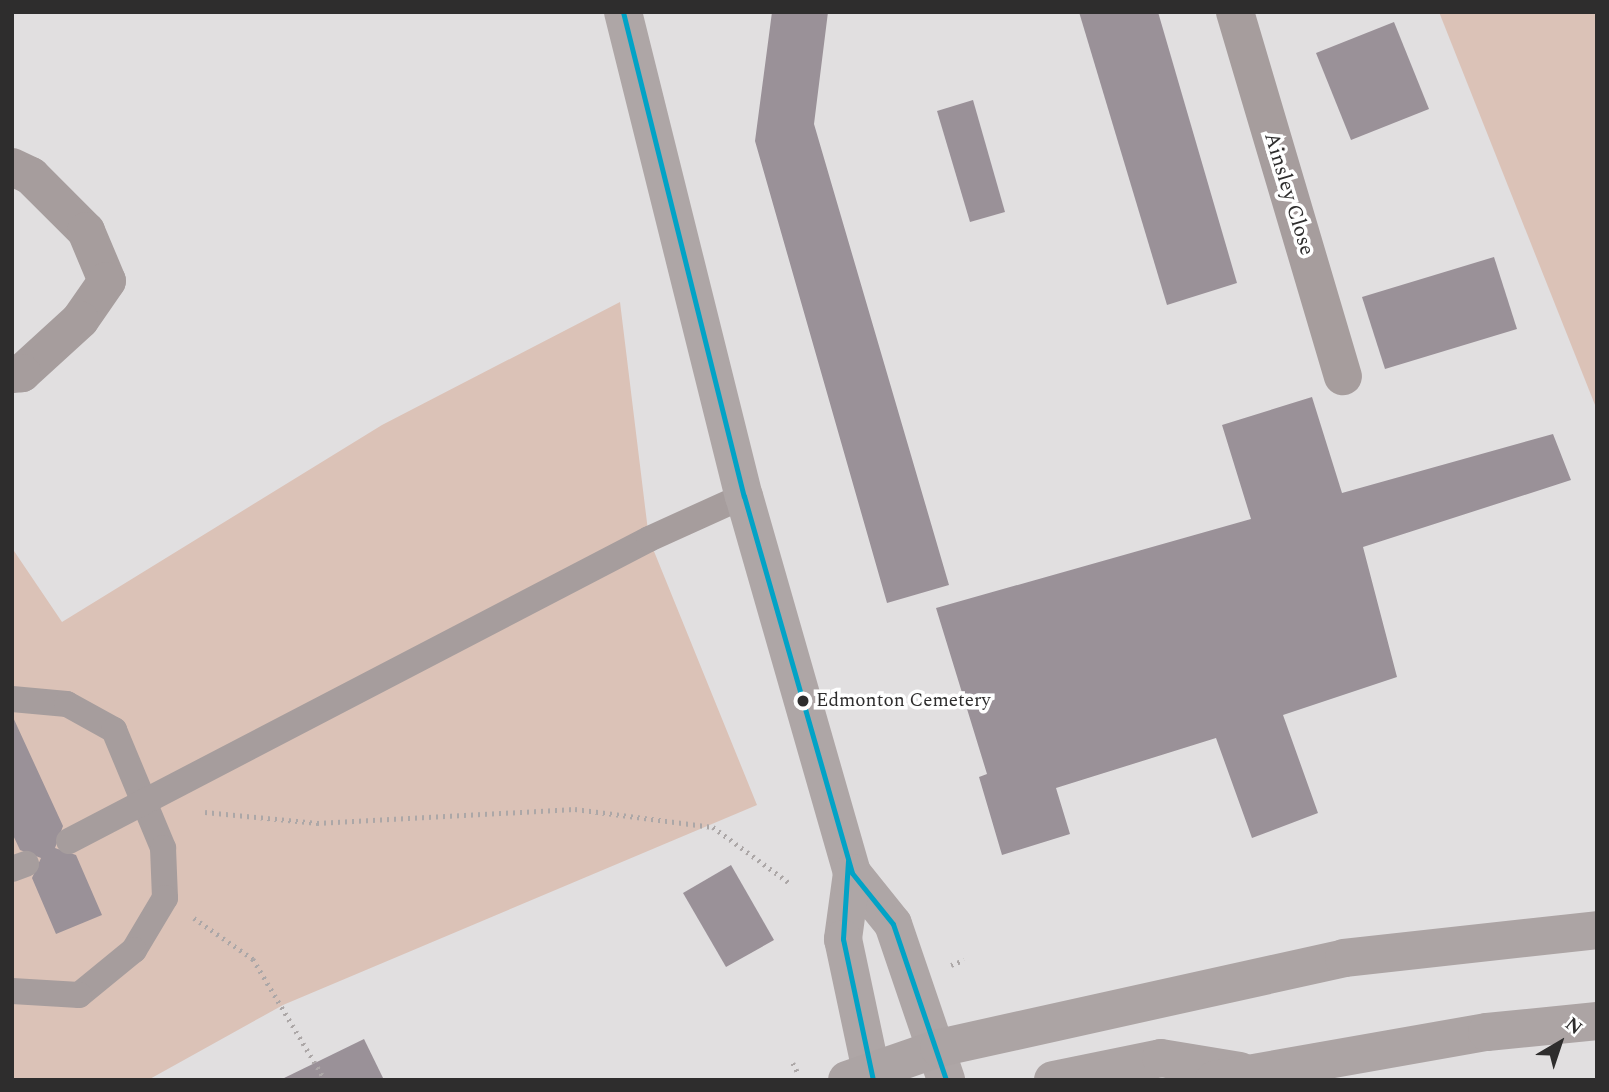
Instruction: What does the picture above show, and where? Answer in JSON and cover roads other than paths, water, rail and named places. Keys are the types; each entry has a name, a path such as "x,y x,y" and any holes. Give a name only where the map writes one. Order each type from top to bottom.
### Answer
{"highway":[{"path":"870,1078 942,1064 1344,958 1597,930"},
{"path":"1053,1080 1161,1058 1227,1075 1597,1021"}],"main road":[{"path":"623,12 744,496 852,873 893,924 942,1064"},
{"path":"852,873 843,939 870,1078"}],"street":[{"name":"Ainsley Close","path":"1234,12 1343,376"},
{"path":"12,167 31,176 86,231 107,281 80,320 22,373 12,374"}],"lane":[{"path":"69,841 145,806 649,538 744,496"},
{"path":"12,699 67,704 114,730 163,848 165,898 134,950 79,995 12,991"}],"place":[{"name":"Edmonton Cemetery","path":"803,701"}]}
